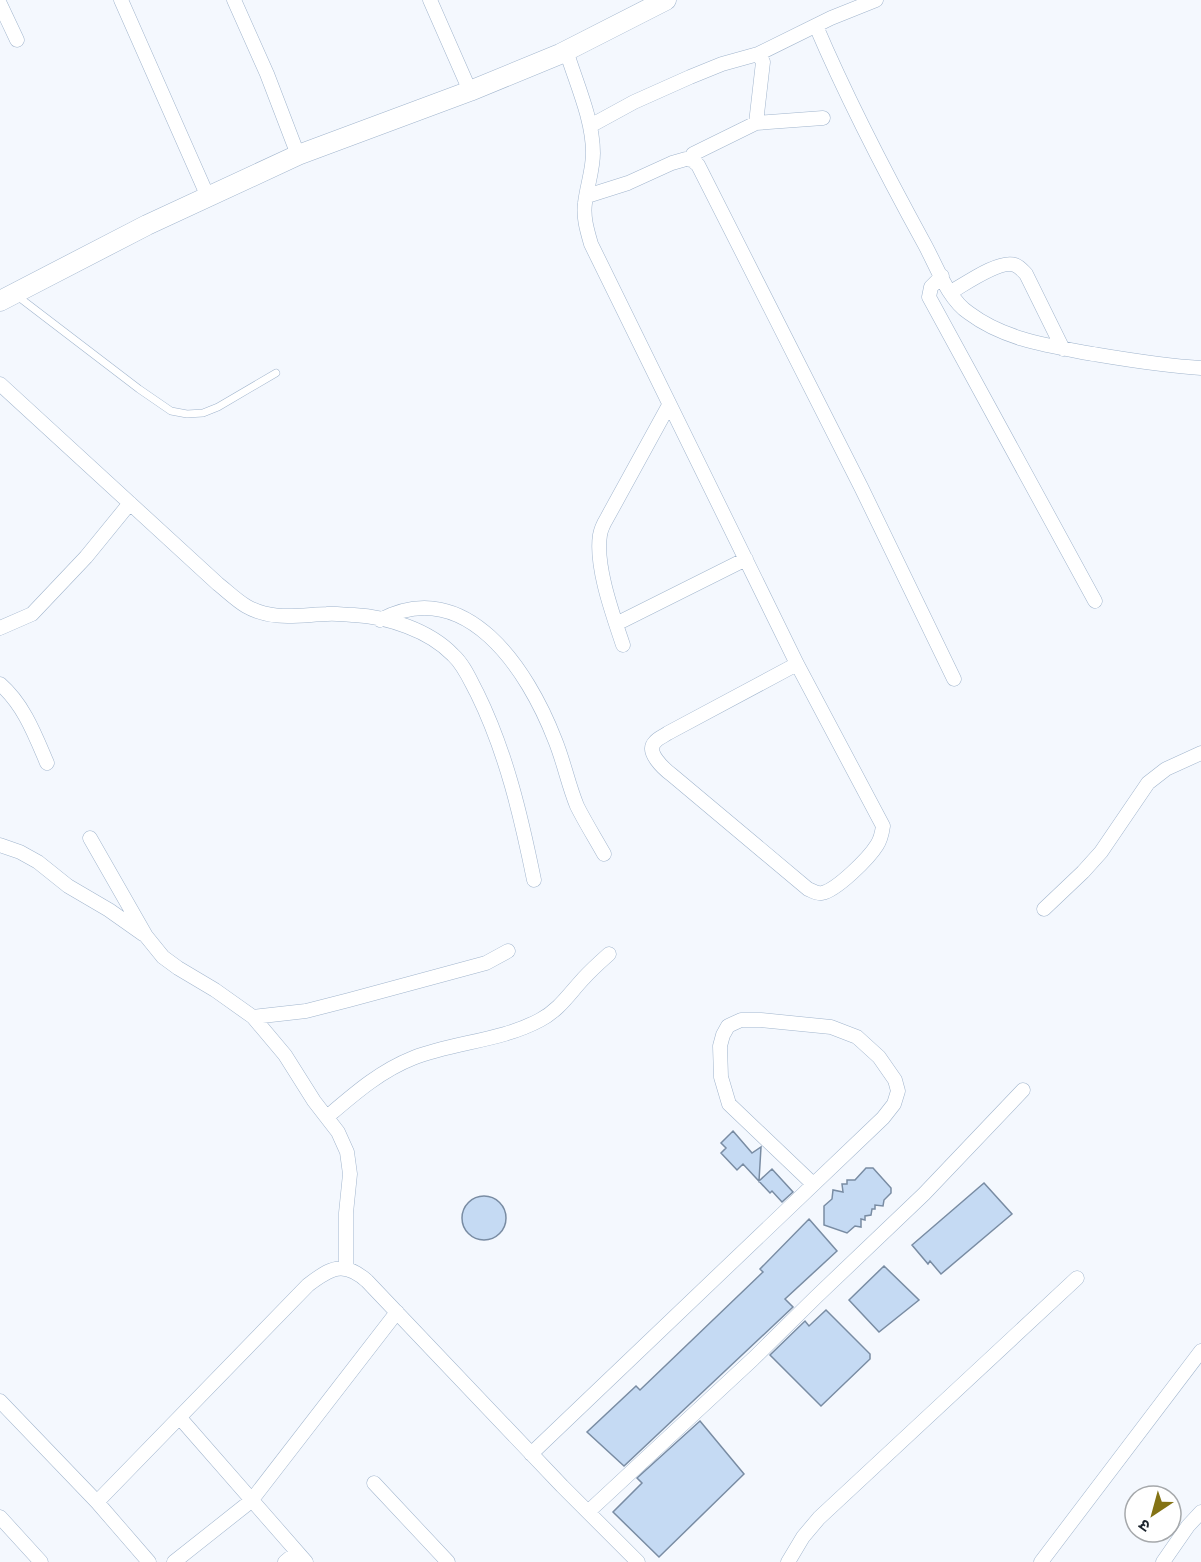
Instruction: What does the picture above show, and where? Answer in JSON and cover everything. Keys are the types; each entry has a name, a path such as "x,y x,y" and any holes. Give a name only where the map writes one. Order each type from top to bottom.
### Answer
{"street":[{"path":"121,0 208,197"},
{"path":"234,0 267,74 298,156"},
{"path":"430,0 470,91"},
{"path":"7,297 147,225 298,156 470,91 566,50 666,0"},
{"path":"590,126 634,102 690,77 722,64 758,54 876,0"},
{"path":"0,4 17,40"},
{"path":"816,26 838,78 898,196 951,292 966,312 1028,341 1163,366 1201,368"},
{"path":"566,50 590,126 593,153 591,179 585,204 585,223 591,244 797,664 883,826 877,845 864,861 833,888 817,893 808,889 672,775 660,764 652,752 655,741 668,733 797,664"},
{"path":"756,123 763,62 758,54"},
{"path":"693,154 756,123 823,118"},
{"path":"587,196 628,183 686,159 698,165 851,466 954,679"},
{"path":"951,292 996,267 1008,264 1017,265 1026,274 1063,349"},
{"path":"942,276 931,287 929,297 1095,601"},
{"path":"0,384 218,584 246,606 264,614 282,617 328,614 362,615 416,628 436,640 454,655 466,671 494,731 522,820 534,880"},
{"path":"623,645 610,605 600,554 600,534 669,405"},
{"path":"0,628 32,614 86,557 130,503"},
{"path":"616,624 746,560"},
{"path":"380,620 410,608 431,607 457,614 474,622 496,641 530,686 555,740 577,806 604,854"},
{"path":"0,684 27,717 47,763"},
{"path":"1044,909 1101,852 1148,783 1166,769 1201,753"},
{"path":"90,838 146,936 163,957 253,1017 285,1055 338,1132 347,1152 350,1174 346,1213 346,1267"},
{"path":"0,845 38,862 68,886 109,910 146,936"},
{"path":"253,1017 306,1011 486,963 508,951"},
{"path":"327,1117 388,1069 415,1057 519,1030 541,1020 568,998 583,979 609,954"},
{"path":"531,1454 884,1118 894,1104 898,1091 896,1080 868,1046 849,1032 831,1027 761,1020 741,1020 733,1023 723,1035 720,1046 721,1077 729,1104 813,1184"},
{"path":"588,1512 753,1359 924,1194 1023,1090"},
{"path":"97,1502 308,1285 322,1274 346,1267 358,1272 531,1454 638,1562"},
{"path":"788,1562 803,1537 819,1518 1077,1278"},
{"path":"174,1562 251,1501 397,1312"},
{"path":"1041,1562 1201,1352"},
{"path":"0,1401 97,1502 149,1562"},
{"path":"180,1418 302,1557 285,1562"},
{"path":"374,1483 447,1562"},
{"path":"1163,1562 1195,1529 1201,1512"},
{"path":"0,1518 41,1562"}],"lane":[{"path":"7,297 171,411 187,414 203,413 218,407 276,373"}],"building":[{"path":"733,1131 752,1153 761,1147 759,1181 772,1169 793,1192 782,1202 772,1191 770,1193 743,1164 737,1170 721,1153 726,1148 721,1143"},
{"path":"866,1168 873,1168 891,1188 891,1193 884,1200 883,1206 875,1205 871,1215 865,1216 865,1220 861,1219 861,1227 855,1226 847,1233 824,1225 824,1206 832,1199 833,1190 843,1192 842,1184 847,1184 847,1180 855,1180"},
{"path":"984,1183 1012,1214 941,1274 930,1261 928,1264 912,1245"},
{"path":"484,1196 499,1203 506,1218 499,1233 484,1240 469,1233 462,1218 469,1203"},
{"path":"809,1219 837,1251 785,1299 793,1307 624,1466 587,1432 636,1386 640,1390 763,1272 760,1269"},
{"path":"884,1266 919,1300 879,1332 849,1300"},
{"path":"826,1310 870,1354 870,1359 821,1406 770,1355 805,1321 809,1326"},
{"path":"700,1421 744,1474 659,1557 613,1512 642,1483 637,1478"}]}
